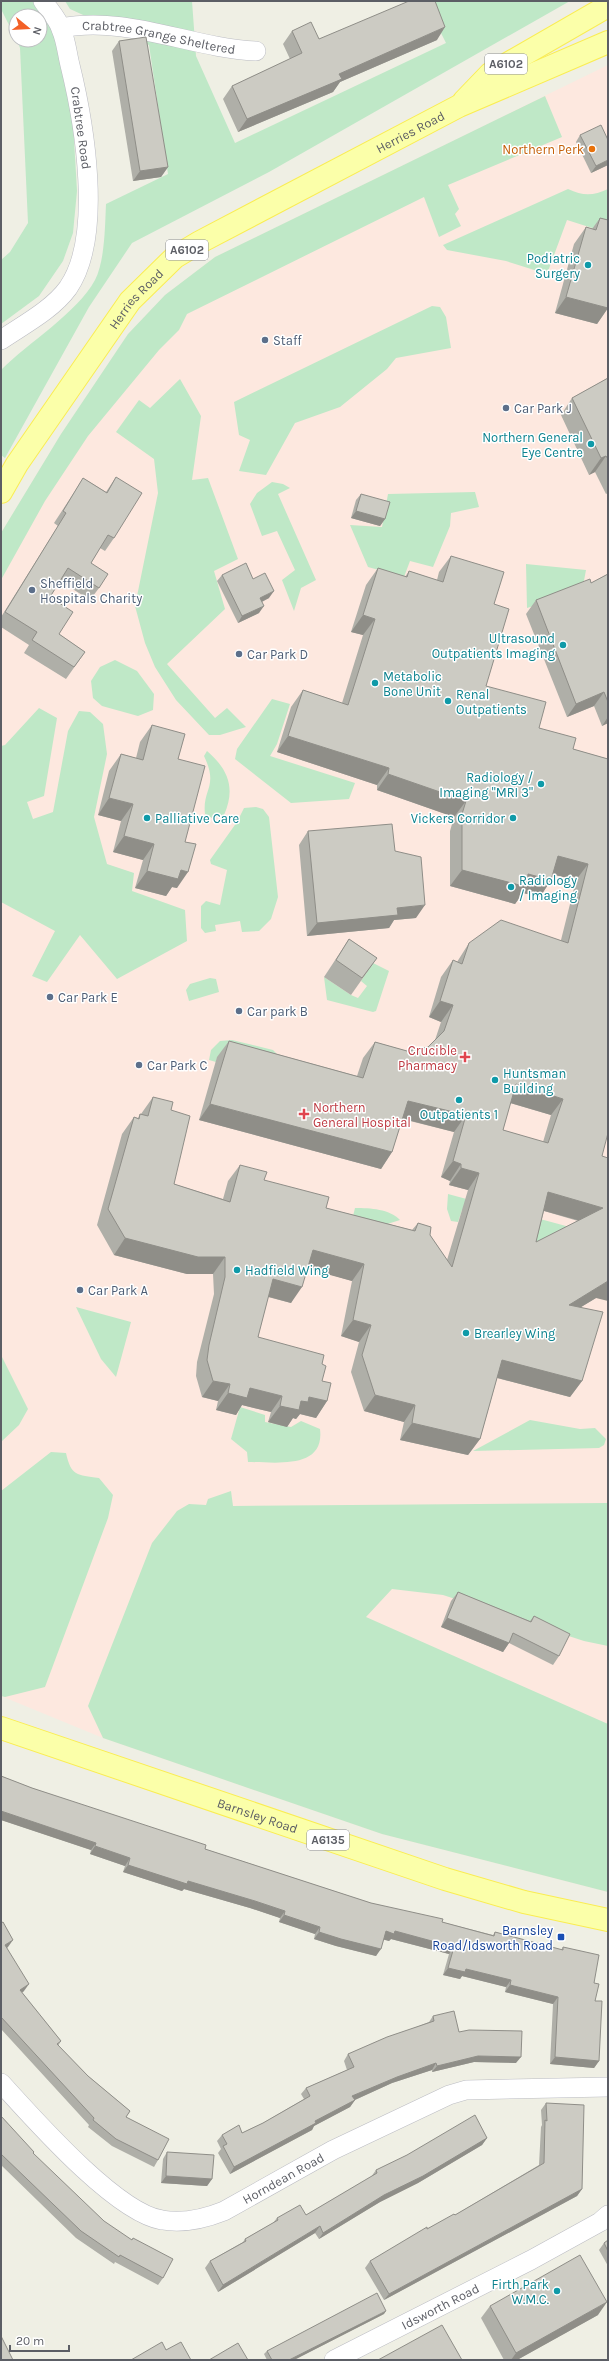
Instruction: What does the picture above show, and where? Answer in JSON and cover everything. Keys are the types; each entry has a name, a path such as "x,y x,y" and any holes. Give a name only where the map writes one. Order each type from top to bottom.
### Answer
{"main road":[{"name":"Herries Road","path":"459,106 490,74 608,6"},
{"name":"Herries Road","path":"1,492 17,464 130,301 175,257 200,242 459,106 608,42"},
{"name":"Barnsley Road","path":"1,1728 445,1880 524,1902 608,1920"}],"street":[{"name":"Crabtree Road","path":"1,340 50,306 68,287 80,260 89,195 81,109 61,28 43,1"},
{"name":"Crabtree Grange Sheltered","path":"61,28 81,24 100,25 158,33 238,50 256,51"},
{"name":"Horndean Road","path":"1,2082 39,2126 115,2196 137,2211 160,2220 181,2222 206,2218 224,2211 333,2150 449,2095 466,2090 608,2087"},
{"name":"Idsworth Road","path":"334,2360 538,2256 600,2222 608,2215"}],"shaded area":[{"name":"Northern General Hospital","path":"608,65 608,1892 382,1834 103,1738 1,1696 1,533 61,434 128,334 165,295 215,257"}],"green space":[{"path":"1,1 35,1 39,8 8,8 8,23 1,9"},
{"path":"65,1 192,1 196,56 235,143 446,43 425,1 570,1 269,172 132,243 89,307 5,458 1,455 1,370 12,359 65,316 87,292 95,280 103,253 106,204 168,174 149,45 70,9"},
{"path":"48,23 53,31 73,122 77,191 73,233 63,261 39,296 1,324 1,260 10,252 28,223 20,48 48,48"},
{"path":"545,96 562,137 448,185 459,209 455,214 461,226 439,237 424,197 187,314 179,330 159,350 88,436 45,501 1,580 1,533 61,434 128,334 165,295 215,257"},
{"path":"568,189 583,194 593,194 608,189 608,233 567,220 547,274 506,261 447,250 443,245"},
{"path":"432,306 440,307 446,317 451,348 396,358 387,369 340,407 295,423 266,475 239,471 250,440 239,435 234,402"},
{"path":"180,379 201,416 192,480 208,478 238,559 214,571 225,609 167,664 215,718 227,708 246,727 220,735 209,735 176,700 155,667 145,643 135,606 158,493 154,459 116,432 139,400 150,408"},
{"path":"272,482 283,484 290,488 278,494 316,580 301,588 294,611 282,580 295,570 277,531 262,536 250,504 257,493"},
{"path":"475,492 479,507 451,513 450,526 433,567 410,561 404,577 368,567 350,525 382,527 388,494"},
{"path":"526,564 586,570 582,591 527,608"},
{"path":"115,660 137,671 154,694 153,710 138,716 102,706 93,698 91,681 100,667"},
{"path":"272,699 290,704 277,744 270,756 355,783 349,799 291,803 235,759 237,749"},
{"path":"39,708 57,718 44,796 27,802 33,819 53,812 68,731 79,711 90,712 103,724 107,754 94,817 107,864 134,873 132,891 185,910 187,941 117,979 80,935 47,982 32,976 55,931 1,902 1,746 5,745"},
{"path":"207,751 225,772 229,788 228,805 224,815 212,818 205,814 206,799 210,781 208,766 204,756"},
{"path":"256,807 263,809 269,817 278,897 271,919 259,931 242,932 240,921 215,925 216,931 205,933 201,928 201,906 206,901 220,905 227,870 211,864 210,860 237,822 244,808"},
{"path":"373,963 389,971 376,1011 373,1012 327,1000 324,977 358,998 367,986 361,981"},
{"path":"210,978 216,979 219,992 189,1001 186,990 190,984"},
{"path":"232,1040 273,1050 278,1055 217,1058 216,1062 209,1060 211,1050 220,1041"},
{"path":"448,1194 588,1232 528,1244 462,1210 458,1222 451,1221 447,1209"},
{"path":"355,1208 385,1211 396,1216 400,1220 378,1227 351,1224"},
{"path":"76,1307 131,1322 116,1377 101,1359"},
{"path":"1,1355 28,1409 19,1425 1,1442"},
{"path":"240,1407 265,1415 265,1422 291,1427 301,1421 320,1429 319,1442 315,1451 307,1457 296,1461 272,1463 248,1462 247,1452 231,1439"},
{"path":"530,1420 580,1429 595,1428 606,1439 604,1445 599,1448 473,1451"},
{"path":"51,1452 66,1453 70,1466 76,1473 99,1478 113,1495 108,1518 45,1687 5,1697 1,1696 1,1491"},
{"path":"231,1491 233,1506 608,1503 608,1646 584,1641 443,1595 392,1589 366,1617 608,1724 608,1892 382,1834 103,1738 88,1706 152,1543 177,1511 189,1504 206,1505 208,1499"}],"building":[{"path":"409,1 435,1 445,27 339,74 342,79 247,119 232,86 302,53 292,31 311,22 319,39"},
{"path":"146,37 168,167 140,171 119,41"},
{"name":"Northern Perk","path":"601,125 608,140 608,160 596,166 580,135"},
{"name":"Podiatric Surgery","path":"600,218 608,220 608,308 566,297 586,227 596,230"},
{"path":"608,378 608,459 606,456 601,458 572,398"},
{"name":"Sheffield Hospitals Charity","path":"116,477 142,493 114,538 108,535 91,563 108,574 99,588 68,568 50,597 73,612 59,634 85,652 74,667 32,640 37,632 5,612 66,513 63,511 83,478 107,493"},
{"path":"361,494 390,502 385,519 356,511"},
{"path":"451,556 504,572 494,604 509,609 486,686 546,702 539,728 576,738 573,749 608,759 608,1133 602,1156 608,1158 608,1281 569,1305 603,1312 582,1381 502,1360 480,1439 412,1423 415,1405 375,1395 362,1355 371,1325 353,1320 364,1264 313,1250 302,1287 273,1279 258,1337 324,1355 322,1364 326,1366 322,1381 331,1383 327,1401 309,1397 308,1402 301,1401 299,1410 280,1406 282,1396 250,1388 247,1398 228,1393 230,1384 213,1381 207,1360 209,1345 225,1277 225,1257 198,1257 125,1238 108,1209 134,1117 139,1119 140,1114 148,1116 153,1097 173,1102 171,1110 190,1116 174,1184 230,1202 240,1165 267,1172 264,1180 329,1197 326,1208 415,1231 418,1223 431,1227 430,1235 452,1267 479,1173 461,1168 461,1164 453,1161 466,1115 408,1101 392,1152 210,1104 229,1041 363,1078 375,1042 407,1051 428,1047 444,1031 453,1005 440,1001 453,960 462,964 469,943 501,920 568,943 588,864 558,856 551,880 528,874 527,887 462,870 462,814 466,801 388,774 389,768 288,736 303,690 348,705 375,619 363,615 378,568 407,577 409,571 443,582","holes":["516,1084 563,1099 548,1143 503,1130","548,1192 603,1208 536,1242"]},
{"path":"246,563 253,579 265,573 274,591 260,598 264,606 242,616 222,575"},
{"path":"608,574 608,702 604,692 576,704 536,600 590,579 591,583"},
{"name":"Palliative Care","path":"152,725 185,734 178,759 205,766 185,842 196,844 188,872 181,870 178,879 147,871 154,844 124,836 133,804 109,798 121,754 143,760"},
{"path":"392,824 395,851 421,857 425,905 397,908 398,915 317,923 308,831"},
{"path":"349,939 377,958 362,978 336,960"},
{"path":"458,1592 531,1622 534,1616 570,1634 559,1656 513,1633 509,1643 447,1618"},
{"path":"1,1776 32,1788 206,1845 205,1849 371,1903 443,1919 442,1922 494,1936 495,1932 563,1950 563,1947 599,1955 594,1983 599,1984 595,2001 602,2001 599,2061 555,2057 558,1997 510,1985 511,1980 466,1969 465,1972 448,1968 454,1947 395,1931 394,1934 386,1931 381,1949 341,1939 319,1932 320,1927 284,1915 285,1911 188,1881 187,1884 128,1865 130,1858 95,1846 96,1843 1,1811"},
{"path":"3,1922 13,1940 5,1945 29,1984 20,1990 61,2041 57,2044 88,2076 130,2111 126,2117 169,2139 158,2160 116,2139 93,2120 94,2118 1,2017 1,1923"},
{"path":"454,2011 459,2032 469,2030 522,2031 521,2057 478,2056 437,2066 436,2063 397,2077 352,2096 355,2100 315,2121 316,2123 234,2167 223,2146 227,2144 222,2135 239,2125 242,2133 263,2123 310,2096 306,2088 354,2067 348,2054 387,2037 434,2021 433,2016"},
{"path":"546,2103 584,2105 582,2189 389,2294 370,2261 427,2227 427,2229 454,2214 455,2215 544,2163 545,2120 547,2121"},
{"path":"475,2115 487,2138 423,2176 384,2195 323,2233 320,2226 223,2285 210,2261 246,2241 245,2239 300,2205 306,2215 377,2173 376,2170 407,2155"},
{"path":"1,2116 34,2152 33,2153 104,2221 132,2240 133,2238 173,2259 163,2278 120,2255 119,2257 81,2231 1,2154"},
{"path":"167,2152 214,2155 212,2179 166,2176"},
{"path":"608,2240 608,2251 604,2243"},
{"name":"Firth Park W.M.C.","path":"580,2255 607,2302 516,2353 490,2306"},
{"path":"377,2293 386,2311 289,2360 272,2360 267,2351"},
{"path":"442,2325 462,2360 378,2360"},
{"path":"1,2336 13,2360 1,2360"},
{"path":"162,2342 166,2350 181,2342 191,2360 131,2360"},
{"path":"238,2343 248,2360 209,2360"}],"place":[{"name":"Northern Perk","path":"592,149"},
{"name":"Podiatric Surgery","path":"588,265"},
{"name":"Staff","path":"265,340"},
{"name":"Car Park J","path":"506,408"},
{"name":"Northern General Eye Centre","path":"591,444"},
{"name":"Sheffield Hospitals Charity","path":"32,590"},
{"name":"Ultrasound Outpatients Imaging","path":"563,645"},
{"name":"Car Park D","path":"239,654"},
{"name":"Metabolic Bone Unit","path":"375,683"},
{"name":"Renal Outpatients","path":"448,701"},
{"name":"Radiology / Imaging \"MRI 3\"","path":"541,784"},
{"name":"Palliative Care","path":"147,818"},
{"name":"Vickers Corridor","path":"513,818"},
{"name":"Radiology / Imaging","path":"511,887"},
{"name":"Car Park E","path":"50,997"},
{"name":"Car park B","path":"239,1011"},
{"name":"Crucible Pharmacy","path":"465,1057"},
{"name":"Car Park C","path":"139,1065"},
{"name":"Huntsman Building","path":"495,1080"},
{"name":"Outpatients 1","path":"459,1100"},
{"name":"Northern General Hospital","path":"304,1114"},
{"name":"Hadfield Wing","path":"237,1270"},
{"name":"Car Park A","path":"80,1290"},
{"name":"Brearley Wing","path":"466,1333"},
{"name":"Barnsley Road/Idsworth Road","path":"561,1937"},
{"name":"Firth Park W.M.C.","path":"557,2291"}]}
